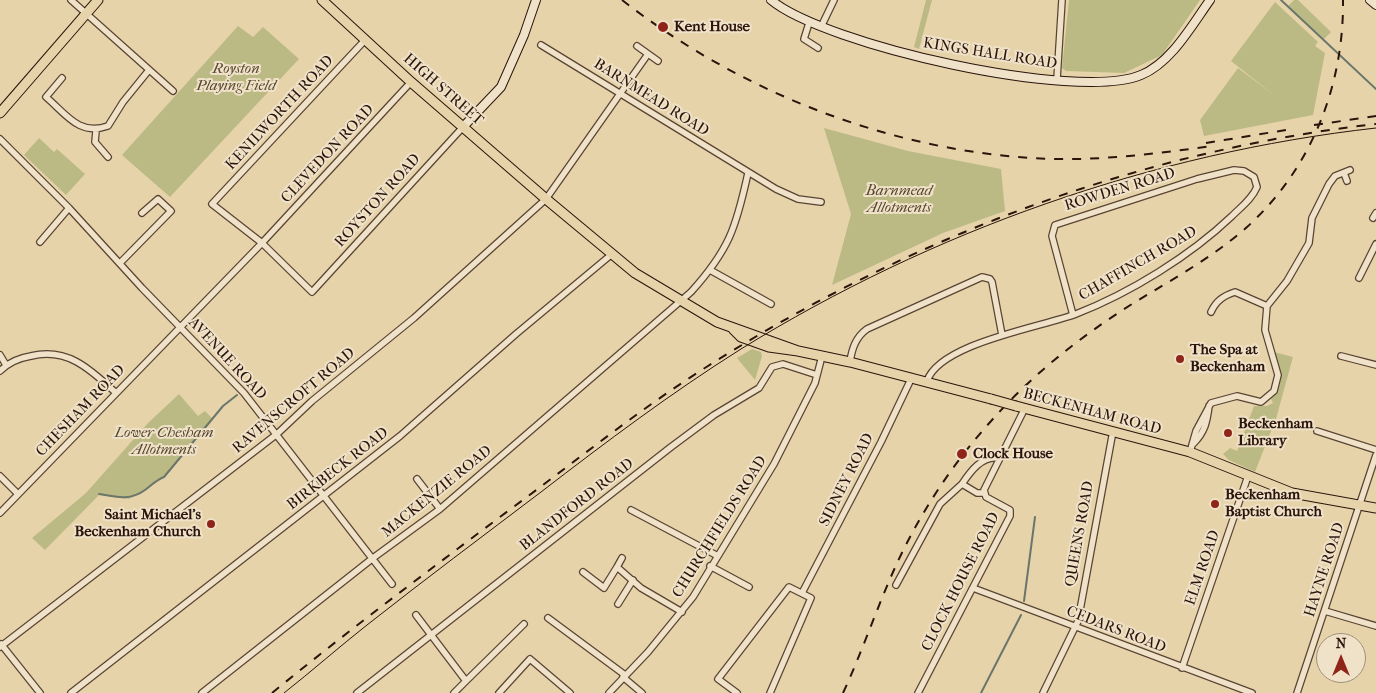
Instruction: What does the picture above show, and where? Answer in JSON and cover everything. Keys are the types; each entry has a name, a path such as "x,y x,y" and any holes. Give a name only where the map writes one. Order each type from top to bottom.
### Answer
{"main road":[{"path":"0,113 3,103 98,0"},
{"name":"HIGH STREET","path":"322,0 411,82 546,200"},
{"name":"BECKENHAM ROAD","path":"546,200 635,273 679,301 733,329 741,337 770,347 798,350 850,362 1113,431 1192,448 1248,476 1292,492 1376,508"}],"street":[{"path":"71,0 173,91"},
{"path":"463,127 501,87 524,35 536,0"},
{"name":"KINGS HALL ROAD","path":"771,0 809,23 821,28 914,56 985,70 1057,79 1112,81 1143,75 1169,54 1210,0"},
{"path":"821,28 834,0"},
{"path":"1057,79 1062,0"},
{"path":"1370,0 1376,5"},
{"path":"809,23 804,39 818,48"},
{"name":"KENILWORTH ROAD","path":"262,243 212,204 366,39"},
{"name":"BARNMEAD ROAD","path":"541,45 776,190 798,199 821,202"},
{"path":"637,46 658,61"},
{"name":"RAVENSCROFT ROAD","path":"1,645 277,434 312,401 414,318 546,200 648,54"},
{"path":"62,78 46,97 84,129 96,130 108,126 122,102 149,70"},
{"name":"CLEVEDON ROAD","path":"180,326 262,243 411,82"},
{"name":"ROYSTON ROAD","path":"262,243 312,292 463,127"},
{"path":"96,130 95,142 108,157"},
{"name":"AVENUE ROAD","path":"0,139 69,208 244,393 392,584"},
{"name":"CHAFFINCH ROAD","path":"927,381 933,370 952,357 1002,335 1073,315 1100,304 1206,240 1250,199 1257,187 1254,177 1244,170 1234,170 1197,179"},
{"path":"1192,448 1196,431 1210,405 1219,399 1237,396 1261,402 1274,391 1278,375 1264,330 1267,306 1287,281 1309,243 1312,218 1329,184 1335,176 1347,171 1347,181"},
{"path":"679,301 691,292 720,258 733,233 748,173"},
{"name":"ROWDEN ROAD","path":"1073,315 1052,236 1055,225 1197,179"},
{"path":"120,263 171,211 158,200 142,213"},
{"path":"40,242 69,208"},
{"path":"1312,229 1319,228"},
{"path":"1359,278 1376,244"},
{"name":"BIRKBECK ROAD","path":"70,693 400,436 516,334 612,254"},
{"path":"710,270 771,304"},
{"path":"850,362 855,343 867,329 982,277 990,279 992,282 1002,335"},
{"path":"1210,312 1215,304 1225,296 1235,292 1267,306"},
{"name":"MACKENZIE ROAD","path":"202,693 373,558 440,509 584,387 679,301"},
{"name":"CHESHAM ROAD","path":"0,512 180,326"},
{"path":"0,371 6,365 35,354 62,355 80,362 116,393"},
{"path":"0,355 6,365"},
{"name":"CHURCHFIELDS ROAD","path":"609,693 682,612 774,464 817,375 822,356"},
{"path":"1341,356 1376,365"},
{"name":"BLANDFORD ROAD","path":"357,693 706,421 759,388 774,366 783,364 817,375"},
{"name":"SIDNEY ROAD","path":"802,593 881,442 912,377"},
{"name":"CLOCK HOUSE ROAD","path":"984,493 1000,458 1021,420 1020,407"},
{"name":"QUEENS ROAD","path":"1043,693 1076,628 1113,431"},
{"path":"1317,431 1376,450"},
{"name":"HAYNE ROAD","path":"1297,693 1325,611 1344,546 1360,506 1376,455"},
{"path":"896,585 940,504 962,484 977,465 988,459 1000,458"},
{"path":"0,476 18,494"},
{"name":"ELM ROAD","path":"1182,668 1248,476"},
{"path":"417,480 440,509"},
{"name":"CLOCK HOUSE ROAD","path":"962,484 977,493 984,493"},
{"name":"CLOCK HOUSE ROAD","path":"918,693 1011,514 1010,510 986,497 984,493"},
{"path":"631,510 716,555"},
{"path":"583,572 604,588 622,558"},
{"path":"710,566 749,587"},
{"path":"617,567 633,580 682,612"},
{"path":"618,604 633,580"},
{"path":"737,693 718,679 789,587 811,598 770,693"},
{"name":"CEDARS ROAD","path":"973,588 1252,693"},
{"path":"1325,611 1376,626"},
{"path":"416,615 466,681"},
{"path":"548,618 624,676 642,693"},
{"path":"454,693 524,624"},
{"path":"1,645 40,693"},
{"path":"499,693 530,659 570,693"}],"green space":[{"path":"926,0 932,0 919,49 914,47"},
{"path":"1069,0 1200,0 1162,55 1124,73 1066,71 1062,68"},
{"path":"1294,0 1298,0 1331,32 1323,40 1288,6"},
{"path":"1275,2 1318,42 1315,46 1325,53 1313,115 1204,136 1200,120 1238,68 1274,95 1231,61"},
{"name":"Royston Playing Field","path":"238,26 253,37 263,27 299,59 170,197 122,155"},
{"name":"Barnmead Allotments","path":"824,128 908,151 1001,169 1005,211 943,233 832,285 851,214"},
{"path":"39,138 54,152 57,149 85,174 66,195 24,155"},
{"path":"752,349 761,352 762,356 755,380 737,358"},
{"path":"1274,352 1293,357 1274,426 1270,423 1273,426 1255,472 1229,460 1223,454 1230,448 1237,451 1254,406 1267,406 1273,403 1271,399 1278,388 1281,376"},
{"name":"Lower Chesham Allotments","path":"179,394 198,416 205,411 213,419 164,477 156,480 144,491 129,499 99,495 45,550 32,538 86,493 148,423"}],"waterway":[{"path":"1281,0 1376,89"},
{"path":"99,494 123,497 134,496 164,477 223,406 237,395"},
{"path":"1024,601 1035,517"},
{"path":"981,693 1021,615"}],"tram line":[{"path":"284,693 410,591 639,418 741,349 814,307 889,268 967,234 1046,204 1127,178 1209,156 1292,140 1376,128"}],"railway":[{"path":"622,0 669,34 719,64 772,91 826,114 882,132 939,146 997,155 1055,159 1114,157 1213,146"},
{"path":"843,693 907,542 940,487 978,436 1024,387 1076,343 1234,238 1270,204 1289,179 1306,152 1330,94 1342,32 1343,0"},
{"path":"1314,125 1376,116"},
{"path":"272,693 418,578 657,400 708,366 785,320 864,278 945,240 1028,207 1113,179 1199,155 1287,137 1376,124"},
{"path":"1206,143 1292,129"}],"place":[{"name":"Kent House","path":"663,27"},
{"name":"The Spa at Beckenham","path":"1180,359"},
{"name":"Beckenham Library","path":"1228,433"},
{"name":"Clock House","path":"962,454"},
{"name":"Beckenham Baptist Church","path":"1215,504"},
{"name":"Saint Michael's Beckenham Church","path":"211,524"}]}
